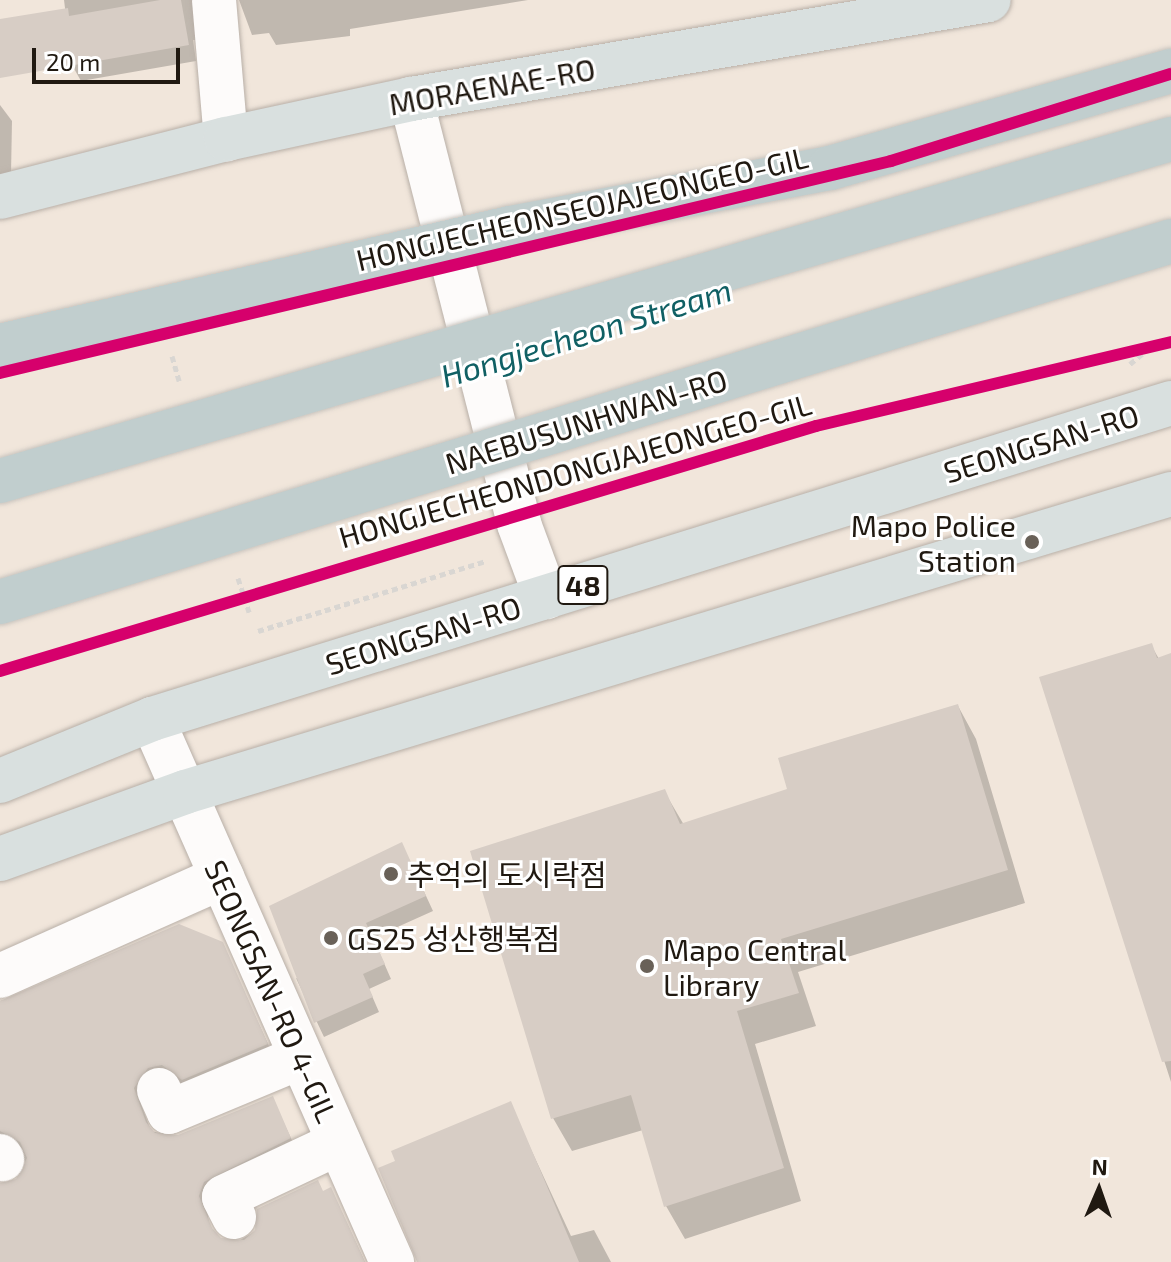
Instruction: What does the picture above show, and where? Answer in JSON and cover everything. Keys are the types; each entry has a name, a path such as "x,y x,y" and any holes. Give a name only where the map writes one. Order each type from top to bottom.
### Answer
{"highway":[{"path":"0,346 510,228 830,168 1171,71"},
{"path":"0,481 1171,139"},
{"name":"NAEBUSUNHWAN-RO","path":"0,602 1171,241"}],"main road":[{"name":"MORAENAE-RO","path":"0,197 226,139 411,99 989,0"},
{"name":"SEONGSAN-RO","path":"0,781 152,719 1171,403"},
{"path":"0,859 185,792 1171,494"}],"street":[{"path":"214,0 226,139"},
{"path":"411,99 519,524 546,597"},
{"name":"SEONGSAN-RO 4-GIL","path":"152,719 392,1262"},
{"path":"0,976 222,877"},
{"path":"159,1090 169,1112 301,1057"},
{"path":"234,1217 224,1197 339,1143"}],"path":[{"path":"1118,356 1158,347"},
{"path":"222,603 252,594"}],"pier":[{"path":"1171,85 1171,268 0,614 0,459 839,205 835,186"}],"building":[{"path":"160,0 181,0 189,45 0,78 0,19 68,8 69,16"},
{"path":"1152,643 1157,658 1171,653 1171,1061 1162,1062 1039,677"},
{"name":"Mapo Central Library","path":"958,704 1008,870 781,939 799,993 737,1011 784,1168 664,1207 631,1095 551,1119 470,851 665,789 680,824 787,789 778,758"},
{"path":"402,842 426,896 366,923 385,964 363,974 373,997 314,1023 269,906"},
{"path":"179,924 223,942 268,1044 182,1080 162,1065 148,1068 134,1088 146,1122 155,1133 178,1135 273,1096 291,1138 204,1182 199,1196 212,1228 221,1238 244,1240 255,1230 257,1209 318,1180 323,1191 331,1187 365,1262 0,1262 0,1183 16,1179 27,1158 20,1142 0,1131 0,1001"},
{"path":"511,1101 579,1262 417,1262 378,1168 395,1161 391,1151"}],"cycle path":[{"name":"HONGJECHEONSEOJAJEONGEO-GIL","path":"0,373 891,161 1171,74"},
{"name":"HONGJECHEONDONGJAJEONGEO-GIL","path":"0,671 816,426 1171,342"}],"place":[{"name":"Mapo Police Station","path":"1032,542"},
{"name":"추억의 도시락점","path":"391,874"},
{"name":"GS25 성산행복점","path":"331,938"},
{"name":"Mapo Central Library","path":"647,966"}],"water label":[{"name":"Hongjecheon Stream","path":"586,332"}]}
